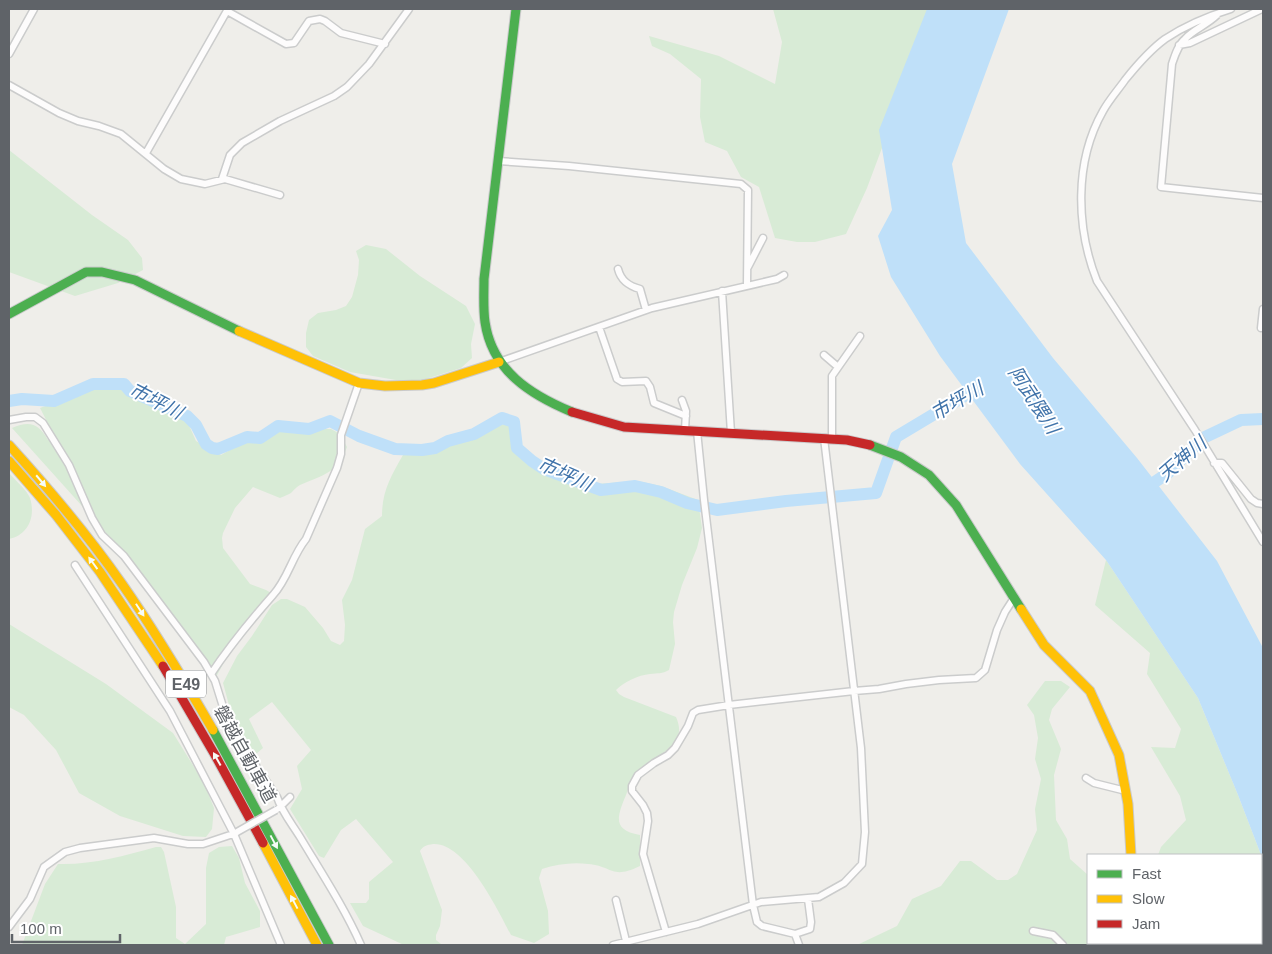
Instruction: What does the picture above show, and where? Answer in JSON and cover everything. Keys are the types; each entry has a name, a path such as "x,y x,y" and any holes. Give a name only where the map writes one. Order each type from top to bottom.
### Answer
{"main road":[{"path":"516,9 484,279 484,312 488,335 499,362 532,394 595,421 624,427 828,438 863,443 901,457 929,475 956,505 1044,645 1090,691 1119,755 1126,791 1131,854"},
{"path":"9,314 86,272 102,272 135,280 222,324 359,383 385,386 422,385 434,383 499,362"},
{"name":"磐越自動車道","path":"9,445 40,479 93,546 136,604 177,668 242,782 329,945"},
{"name":"磐越自動車道","path":"9,461 45,501 86,553 129,613 169,676 238,795 316,945"}],"street":[{"path":"9,54 34,9"},
{"path":"222,179 230,155 242,143 280,121 338,93 356,78 385,44 409,9"},
{"path":"1231,9 1186,27 1165,40 1139,62 1103,110 1094,129 1083,174 1081,204 1083,231 1092,269 1097,281 1263,542"},
{"path":"1179,45 1190,43 1262,9"},
{"path":"146,153 228,10 286,44 296,41 309,21 317,19 325,21 341,33 385,44"},
{"path":"1220,12 1179,45 1172,64 1161,187 1263,198"},
{"path":"9,85 71,119 121,134 164,169 181,179 205,184 222,179 280,195"},
{"path":"498,161 569,166 741,184 748,190 747,285"},
{"path":"748,267 763,238"},
{"path":"618,269 625,282 640,290 646,310"},
{"path":"499,362 671,302 777,279 784,275"},
{"path":"722,291 731,433"},
{"path":"1261,328 1263,309"},
{"path":"599,327 616,379 622,382 646,380 654,403 686,416"},
{"path":"613,945 626,944 698,924 772,900 808,899 827,894 844,883 860,868 864,859 865,804 828,438 832,376 860,336"},
{"path":"824,355 838,367"},
{"path":"211,674 224,655 273,596 299,546 306,539 337,468 341,454 340,434 359,383"},
{"path":"682,400 686,416 685,431"},
{"path":"9,420 35,417 43,423 69,465 92,518 102,535 124,556 155,595 211,674 229,726 277,797 278,809 291,821 342,907 361,945"},
{"path":"697,432 752,905 757,922 762,926 795,934 810,929 808,899"},
{"path":"1214,463 1222,463 1251,499 1256,503 1263,504"},
{"path":"74,565 170,711 235,833 281,945"},
{"path":"666,932 643,854 648,820 647,813 644,805 632,791 632,785 641,772 668,755 675,748 693,713 698,710 729,705 879,689 939,680 976,678 985,670 997,630 1014,598"},
{"path":"1086,778 1094,783 1126,791"},
{"path":"9,927 30,899 44,867 66,852 80,848 154,838 188,844 203,844 235,833 278,809 290,797"},
{"path":"616,900 626,944"},
{"path":"1033,931 1053,935 1063,945"},
{"path":"795,934 799,945"}],"green space":[{"path":"773,9 934,9 867,188 846,234 815,242 797,242 775,238 759,187 741,177 727,151 705,142 700,117 701,79 670,54 652,46 649,36 719,56 775,84 782,42"},
{"path":"9,150 92,215 128,240 142,258 143,270 118,283 75,296 9,272"},
{"path":"366,245 386,249 420,276 466,306 475,324 471,344 472,358 461,368 413,383 350,372 313,356 306,347 306,333 309,320 318,313 346,306 352,297 358,275 359,260 356,251"},
{"path":"100,386 133,392 147,401 181,415 188,423 196,441 221,455 244,442 265,438 284,428 331,429 340,434 347,447 334,468 299,486 290,494 280,498 253,487 235,508 223,533 223,548 250,584 273,594 245,623 215,679 126,555 12,428 24,424 33,425 41,430 48,440 56,439 40,408"},
{"path":"504,424 514,427 522,451 560,475 596,484 638,481 661,486 698,500 702,528 697,548 682,585 674,612 675,644 669,670 636,677 616,690 624,697 676,717 679,728 678,737 673,745 639,770 633,777 620,810 619,821 621,826 631,833 640,835 640,866 623,872 582,863 565,864 542,869 539,878 548,911 549,934 534,943 511,935 479,879 457,854 445,846 427,845 420,851 442,910 440,926 436,935 436,940 441,944 404,945 363,926 350,903 366,903 369,899 369,882 393,862 356,819 341,830 324,858 319,856 290,809 302,789 297,766 311,750 272,702 249,719 263,748 256,754 235,727 223,683 237,656 272,605 281,599 287,599 305,607 323,628 331,641 340,645 344,641 345,625 342,600 352,580 365,529 382,516 385,491 403,455 407,452 428,449 459,436 479,433"},
{"path":"9,473 24,488 30,498 32,512 26,529 16,537 9,539"},
{"path":"1106,560 1198,698 1261,854 1158,854 1161,847 1186,820 1180,796 1151,747 1175,748 1181,729 1147,674 1150,653 1095,605"},
{"path":"9,624 106,684 173,733 204,783 214,808 212,829 206,837 183,836 120,816 79,793 56,750 24,715 9,707"},
{"path":"1045,681 1061,681 1070,687 1052,709 1049,720 1061,749 1054,775 1056,820 1067,839 1070,859 1087,874 1088,945 857,945 897,926 912,899 941,886 960,861 971,861 997,880 1008,880 1017,874 1037,830 1035,809 1041,779 1035,759 1038,738 1034,715 1027,705"},
{"path":"232,846 239,858 245,883 260,911 260,927 226,937 224,945 22,945 45,884 58,864 119,857 156,847 161,847 164,852 176,907 176,938 185,944 206,924 206,868 209,853 219,847"},
{"path":"1262,857 1263,945 1160,945 1262,944"}],"water":[{"name":"阿武隈川","path":"927,9 1009,9 952,164 966,243 1053,358 1137,458 1217,561 1263,648 1263,860 1198,698 1106,560 1020,464 940,356 891,277 878,236 892,210 879,130"}],"waterway":[{"name":"市坪川","path":"9,401 22,399 54,401 93,384 124,384 130,391 187,416 196,425 206,444 218,449 247,437 260,438 278,426 309,429 330,421 359,436 395,449 422,450 435,448 448,441 474,434 502,418 514,422 517,448 544,469 601,490 635,486 661,492 687,503 717,510 786,501 876,493 896,437 981,386"},
{"name":"天神川","path":"1143,490 1168,473 1203,438 1241,420 1263,419"}],"traffic: fast":[{"path":"516,9 484,279 485,322 489,339 505,368 528,389 572,412"},
{"path":"9,314 86,272 102,272 135,280 239,331"},
{"path":"870,445 901,457 929,475 956,505 1021,609"},
{"path":"213,730 329,945"}],"traffic: slow":[{"path":"239,331 359,383 385,386 422,385 434,383 499,362"},
{"path":"9,445 68,513 109,566 158,638 213,730"},
{"path":"9,461 56,515 100,572 163,666"},
{"path":"1021,609 1044,645 1090,691 1119,755 1128,804 1131,854"},
{"path":"263,843 317,945"}],"traffic: jam":[{"path":"572,412 624,427 847,440 870,445"},
{"path":"163,666 263,843"}]}
